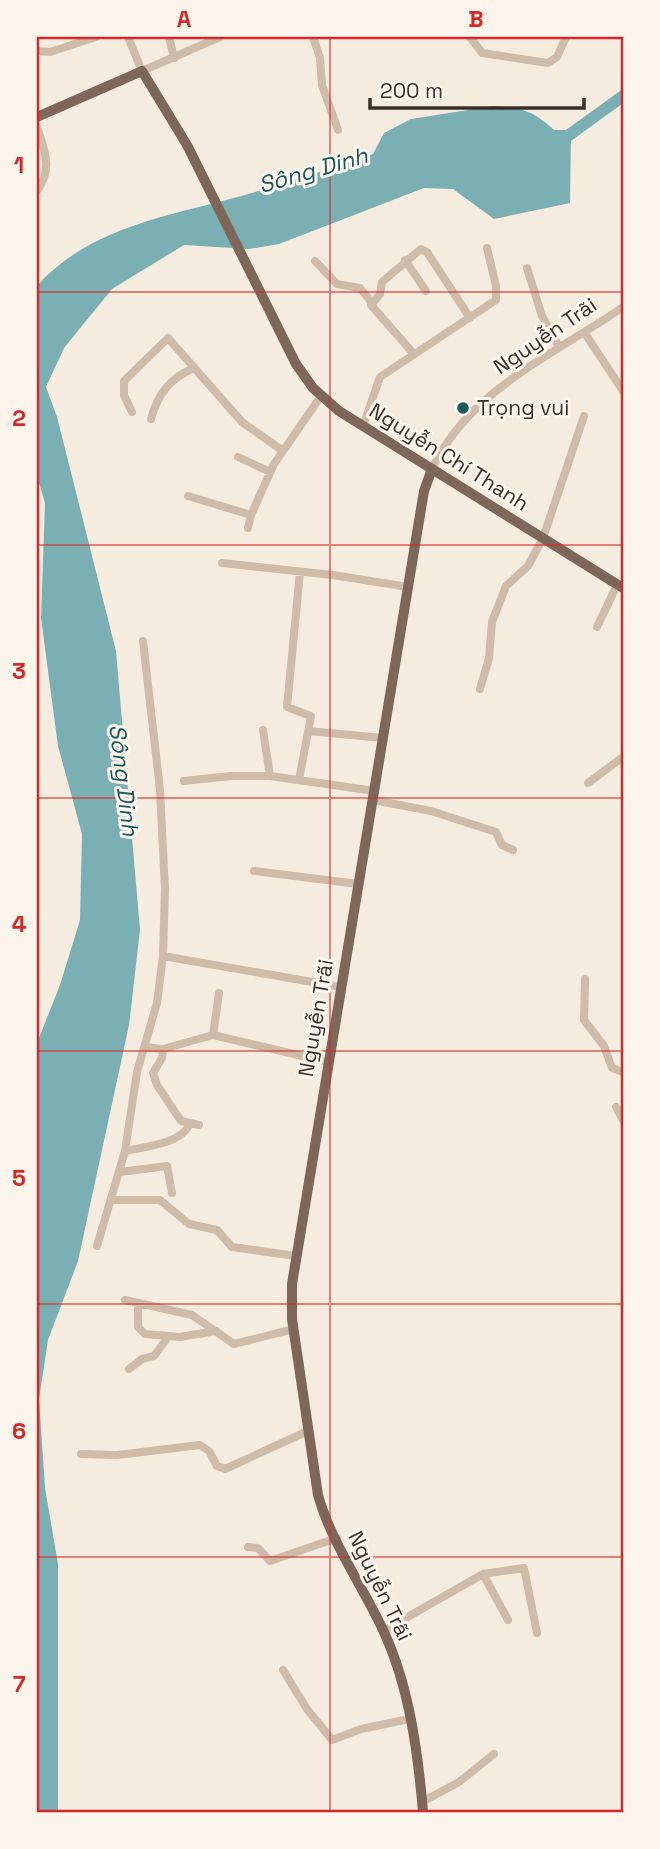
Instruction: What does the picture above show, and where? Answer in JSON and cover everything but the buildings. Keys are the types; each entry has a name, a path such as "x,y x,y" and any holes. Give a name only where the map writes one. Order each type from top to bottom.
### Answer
{"main road":[{"name":"Nguyễn Chí Thanh","path":"142,71 167,103 303,375 321,396 363,426 620,587"},
{"path":"37,117 142,71"},
{"name":"Nguyễn Trãi","path":"423,1807 398,1669 383,1631 318,1495 291,1295 424,491 432,469"}],"street":[{"path":"37,51 50,52 92,37"},
{"path":"128,37 142,71 220,37"},
{"path":"169,37 174,58"},
{"path":"313,37 320,58 322,85 338,130"},
{"path":"470,37 482,53 540,63 557,57 566,37"},
{"path":"37,127 48,164 47,174 37,191"},
{"path":"363,426 376,381 413,353 491,305 497,297 487,248"},
{"path":"372,303 380,294 382,282 405,260 425,250 470,318"},
{"path":"405,260 426,291"},
{"path":"315,261 337,284 360,288 372,303 372,309 413,353"},
{"path":"527,268 542,316 559,347"},
{"name":"Nguyễn Trãi","path":"432,469 443,446 464,419 512,379 623,307"},
{"path":"584,332 623,391"},
{"path":"132,412 124,395 124,381 164,339 172,341 192,369 242,422 283,451"},
{"path":"151,419 155,404 171,381 192,369"},
{"path":"248,528 270,472 321,396"},
{"path":"480,689 489,658 492,622 506,586 528,566 543,538 584,416"},
{"path":"238,457 270,472"},
{"path":"188,496 251,515"},
{"path":"222,563 408,587"},
{"path":"299,780 309,713 287,707 300,572"},
{"path":"597,627 620,587"},
{"path":"97,1246 125,1151 145,1047 157,1003 163,956 165,889 160,790 143,641"},
{"path":"262,730 270,776"},
{"path":"308,731 383,738"},
{"path":"588,783 623,757"},
{"path":"184,781 231,776 270,776 374,795 496,832 502,845 513,850"},
{"path":"254,871 358,884"},
{"path":"163,956 341,987"},
{"path":"584,979 584,1020 604,1046 612,1068 623,1072"},
{"path":"213,1035 219,993"},
{"path":"145,1047 163,1049 213,1035 328,1062"},
{"path":"163,1049 162,1058 154,1071 154,1079 177,1115 189,1125 199,1125"},
{"path":"616,1107 623,1120"},
{"path":"125,1151 163,1142 184,1132 189,1125"},
{"path":"120,1172 167,1166 172,1193"},
{"path":"111,1200 164,1201 189,1224 217,1230 232,1247 296,1256"},
{"path":"125,1300 192,1315 230,1343 238,1344 294,1329"},
{"path":"138,1303 141,1332 168,1337 216,1331"},
{"path":"130,1369 142,1359 154,1356 168,1337"},
{"path":"81,1454 117,1455 200,1445 209,1451 217,1466 225,1469 308,1432"},
{"path":"248,1547 258,1548 270,1561 337,1538"},
{"path":"383,1631 483,1574 524,1568 537,1633"},
{"path":"483,1574 509,1620"},
{"path":"284,1670 307,1709 332,1740 360,1729 409,1719"},
{"path":"423,1807 494,1754"}],"water":[{"path":"493,106 526,111 554,130 571,130 570,203 494,219 453,189 424,188 279,244 249,249 184,245 112,289 64,348 46,387 57,417 116,651 140,930 129,1025 78,1261 48,1340 39,1399 45,1488 58,1564 58,1812 37,1812 37,1043 60,985 80,920 82,834 58,746 41,618 45,503 37,476 37,286 59,265 84,248 138,224 285,183 373,154 384,133 411,119"}],"waterway":[{"name":"Sông Dinh","path":"558,143 623,96"}],"place":[{"name":"Trọng vui","path":"463,408"}]}
